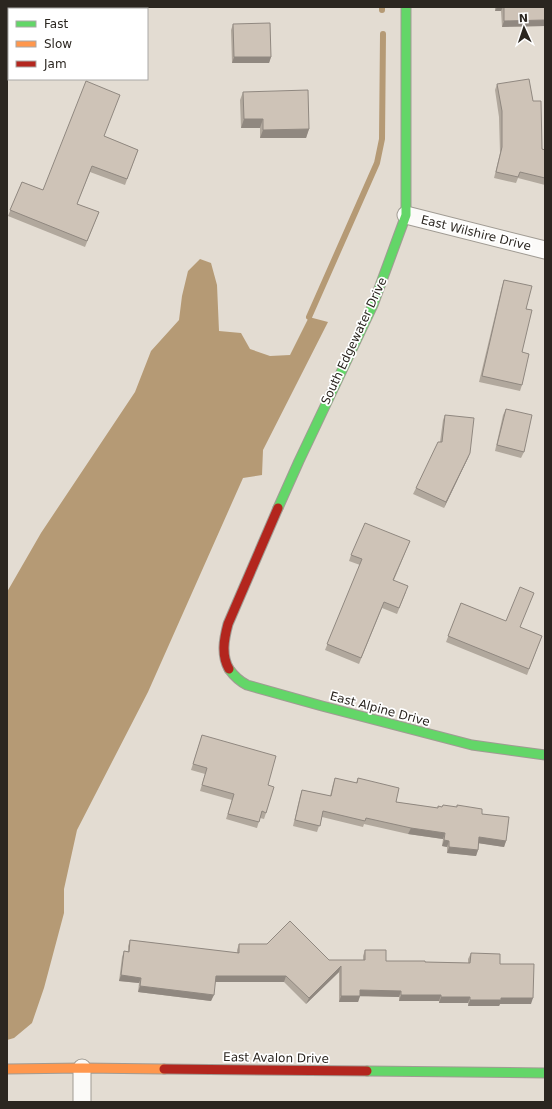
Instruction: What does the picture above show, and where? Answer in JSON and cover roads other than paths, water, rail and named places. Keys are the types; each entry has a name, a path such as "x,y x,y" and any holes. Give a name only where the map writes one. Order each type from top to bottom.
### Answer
{"street":[{"name":"South Edgewater Drive","path":"224,658 224,641 228,624 299,461 373,305 406,215 406,7"},
{"name":"East Wilshire Drive","path":"406,215 545,250"},
{"name":"East Alpine Drive","path":"224,658 226,665 237,680 247,685 472,745 545,755"},
{"name":"East Avalon Drive","path":"7,1069 82,1068 545,1073"},
{"path":"82,1068 82,1102"}],"waterway":[{"path":"309,317 377,163 382,139 383,34"}]}
